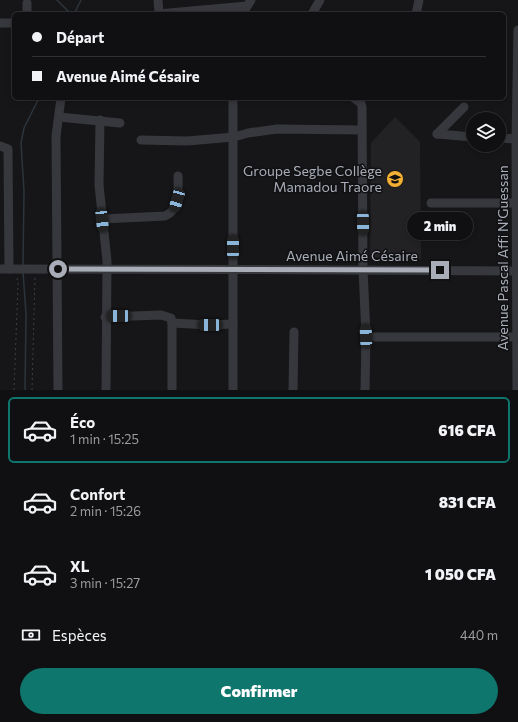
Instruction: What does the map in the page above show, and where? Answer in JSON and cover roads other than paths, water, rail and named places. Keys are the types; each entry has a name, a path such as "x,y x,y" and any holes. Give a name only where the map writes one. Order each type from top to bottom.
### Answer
{"street":[{"path":"158,0 159,12"},
{"path":"313,12 320,0"},
{"path":"416,12 419,0"},
{"path":"26,12 27,3"},
{"path":"184,12 247,7"},
{"path":"0,23 12,24"},
{"name":"Avenue Pascal Affi N'Guessan","path":"518,30 516,139 518,177 518,390"},
{"path":"58,390 56,136 61,100"},
{"path":"233,100 233,390"},
{"path":"358,100 361,102 362,130 363,269 366,336 365,390"},
{"path":"464,107 437,134 466,136"},
{"path":"59,117 120,123"},
{"path":"100,120 99,185 107,261 105,270 106,390"},
{"path":"141,140 187,141 234,137 248,133 277,129 362,130"},
{"path":"506,138 516,139"},
{"path":"0,146 8,148 5,210 11,269"},
{"path":"102,220 166,216 171,214 177,200 178,176"},
{"path":"431,203 518,203"},
{"name":"Avenue Aimé Césaire","path":"11,269 233,271 363,269 518,271"},
{"path":"105,316 161,316 171,318 172,390"},
{"path":"172,323 210,325 233,324"},
{"path":"293,390 294,332"},
{"path":"374,338 518,337"}],"waterway":[{"path":"57,0 69,12"},
{"path":"75,12 81,0"},
{"path":"23,266 24,191 21,143 24,128 38,100"},
{"path":"23,272 26,314 25,390"}],"place":[{"name":"Groupe Segbe Collège Mamadou Traore","path":"395,179"}]}
